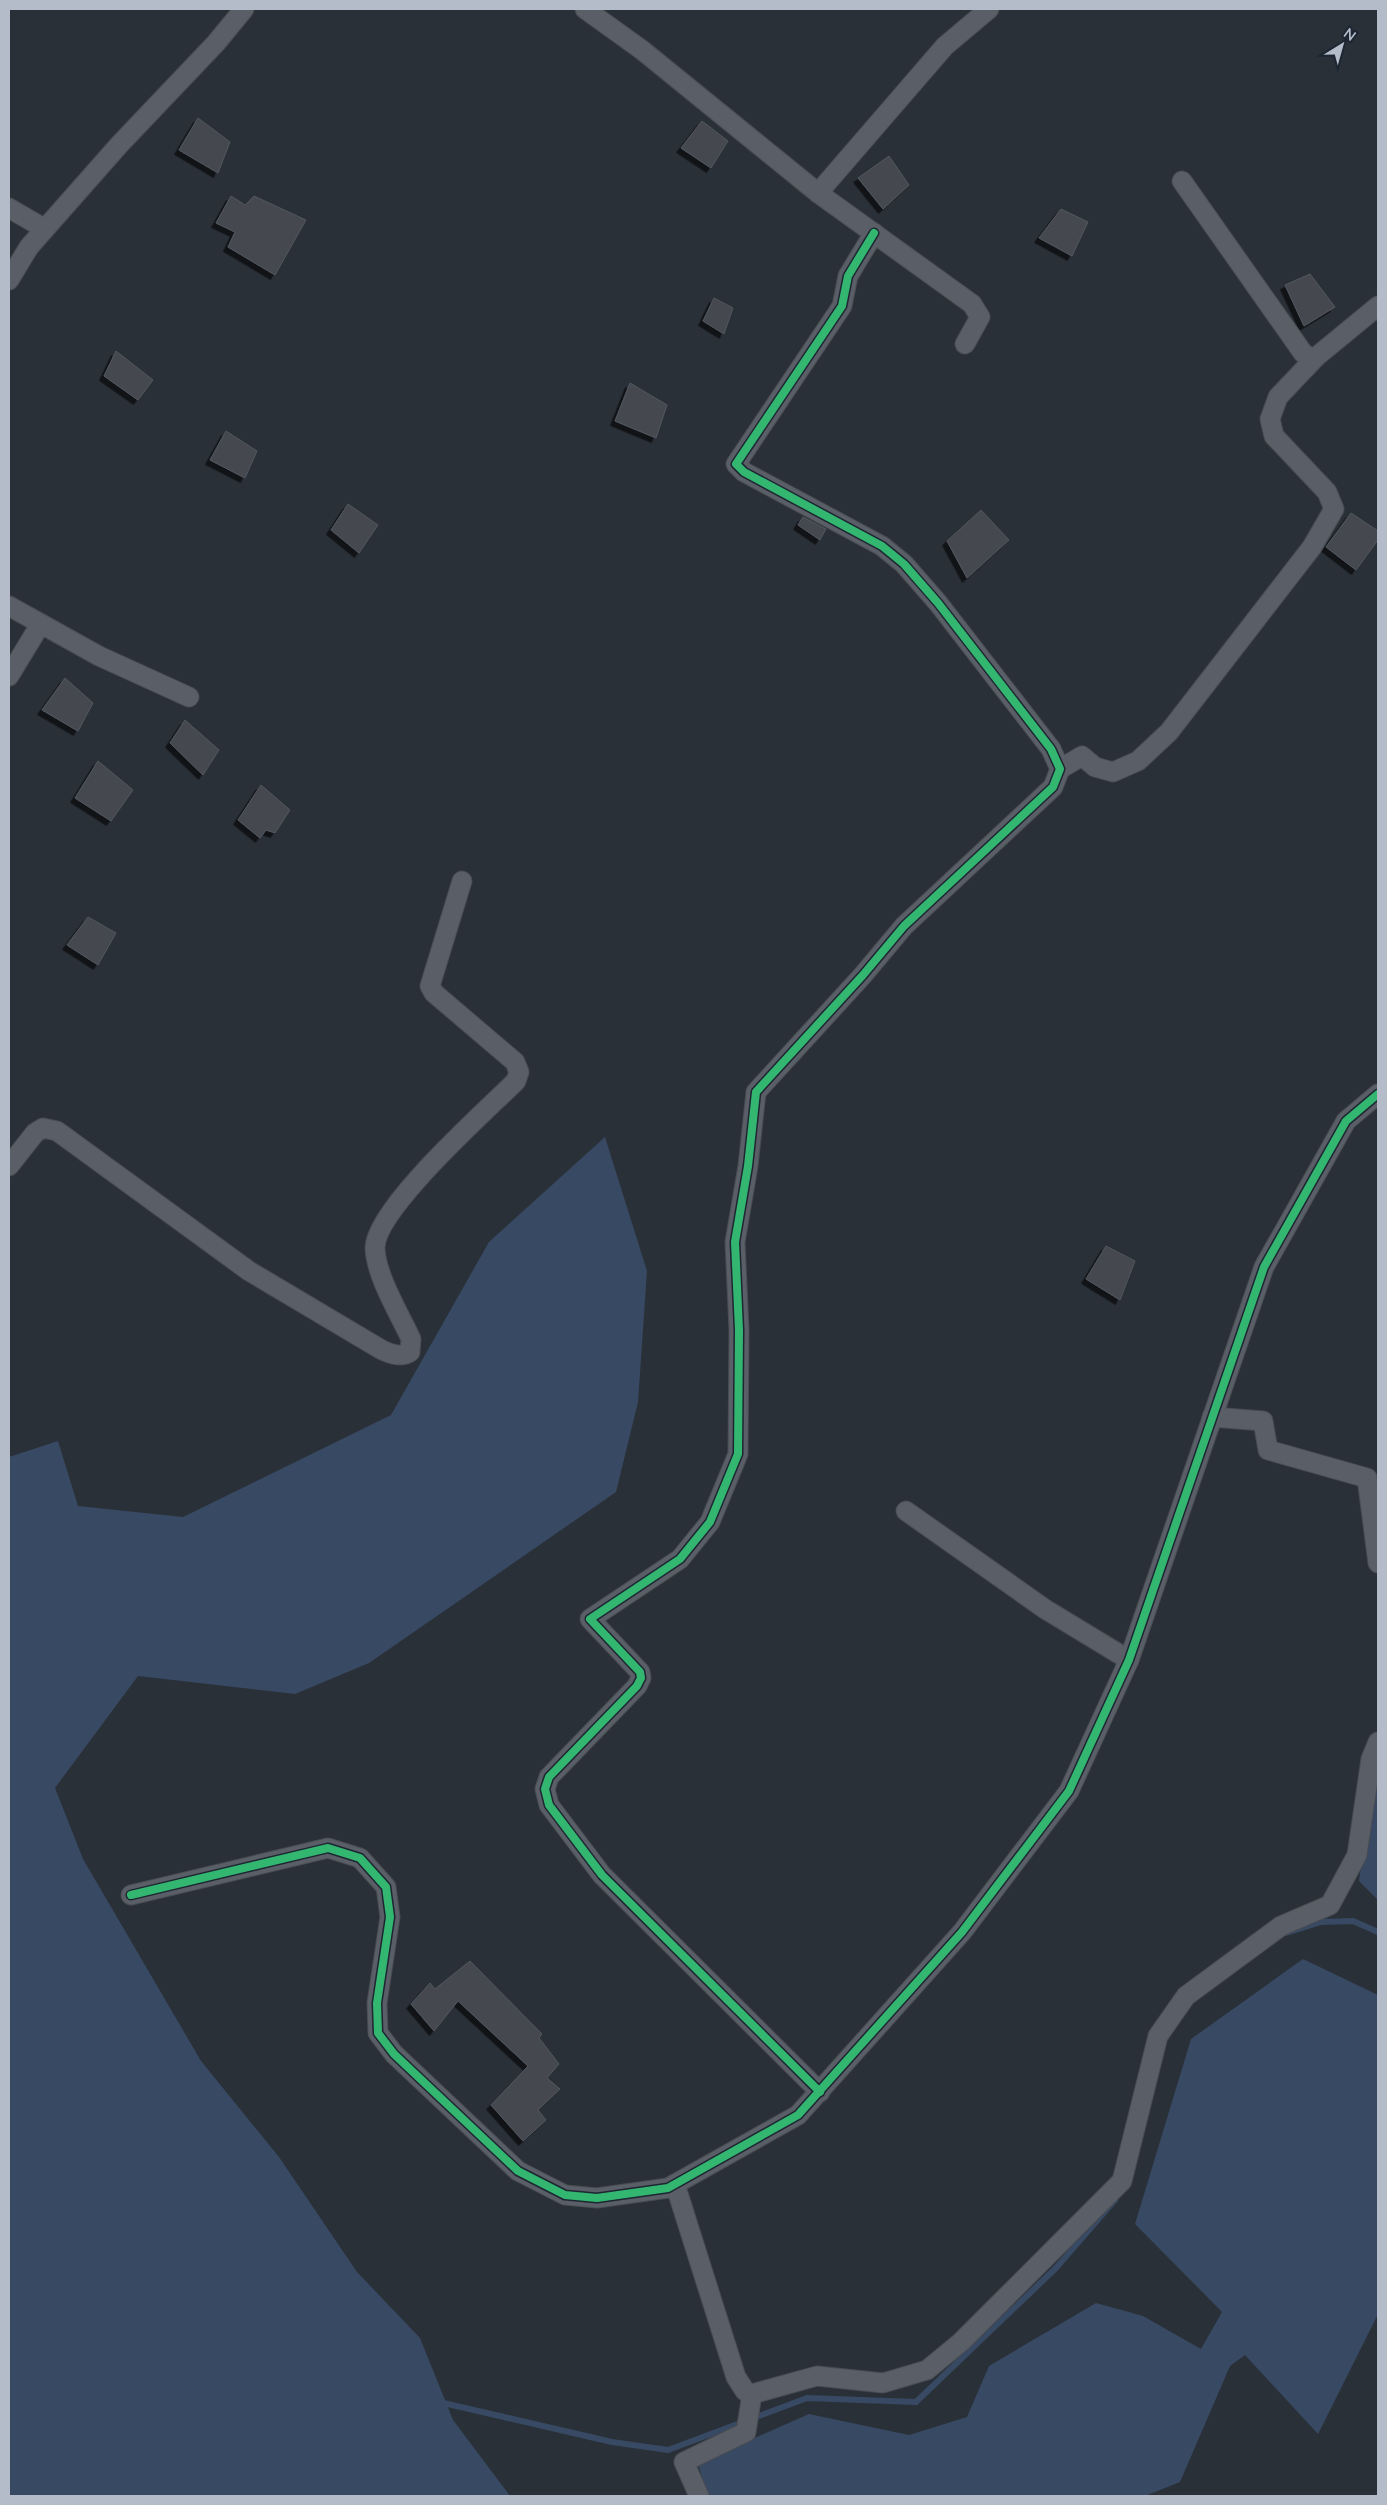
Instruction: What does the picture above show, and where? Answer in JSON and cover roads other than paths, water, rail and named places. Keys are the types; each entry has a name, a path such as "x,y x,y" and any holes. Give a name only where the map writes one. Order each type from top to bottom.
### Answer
{"street":[{"path":"9,280 29,247 119,145 216,43 244,9"},
{"path":"586,9 642,50 818,193 977,310 980,316 965,344"},
{"path":"818,193 945,46 989,9"},
{"path":"1182,181 1303,353 1309,357 1316,357"},
{"path":"9,208 45,229"},
{"path":"874,234 848,276 842,306 736,464 744,472 882,546 904,564 938,603 1051,749 1060,769"},
{"path":"820,2092 602,1875 550,1805 545,1789 549,1777 637,1686 641,1678 640,1672 590,1620 680,1559 710,1522 738,1454 740,1330 735,1242 748,1166 756,1092 863,975 904,926 1053,787 1060,769 1082,756 1095,767 1113,772 1138,761 1169,732 1312,548 1334,509 1327,492 1274,436 1270,419 1278,397 1316,357 1378,306"},
{"path":"9,606 99,656 189,697"},
{"path":"9,676 40,624"},
{"path":"9,1166 35,1133 43,1128 57,1131 249,1271 382,1350 393,1355 406,1355 410,1352 411,1339 376,1263 375,1245 380,1229 416,1179 516,1081 519,1072 515,1062 434,993 430,986 462,881"},
{"path":"131,1895 328,1848 360,1858 386,1888 390,1917 377,2003 378,2033 394,2054 518,2172 565,2195 597,2198 668,2188 798,2115 962,1932 1069,1791 1129,1660 1264,1267 1346,1121 1378,1094"},
{"path":"1212,1418 1263,1421 1268,1450 1368,1478 1378,1562"},
{"path":"906,1511 1045,1609 1129,1660"},
{"path":"675,2184 736,2377 745,2391 752,2394 817,2376 883,2383 927,2370 961,2342 1122,2181 1158,2036 1186,1996 1282,1926 1330,1906 1356,1855 1371,1759 1378,1742"},
{"path":"699,2496 684,2462 746,2432 752,2394"}],"water":[{"path":"605,1137 647,1271 638,1402 616,1492 369,1663 295,1694 138,1676 55,1788 83,1859 201,2061 279,2157 357,2272 420,2338 453,2420 510,2496 9,2496 9,1457 58,1441 78,1506 183,1517 391,1415 489,1242"},
{"path":"1378,1762 1378,1900 1359,1881 1374,1769"},
{"path":"1303,1959 1378,1995 1378,2314 1318,2434 1245,2355 1230,2366 1180,2482 1145,2496 707,2496 698,2463 809,2414 909,2435 967,2417 989,2366 1096,2303 1143,2316 1201,2349 1222,2312 1135,2224 1191,2039"}],"waterway":[{"path":"1286,1933 1321,1922 1353,1921 1378,1932"},
{"path":"439,2402 612,2442 668,2450 807,2398 916,2402 1056,2268 1115,2200"}]}
